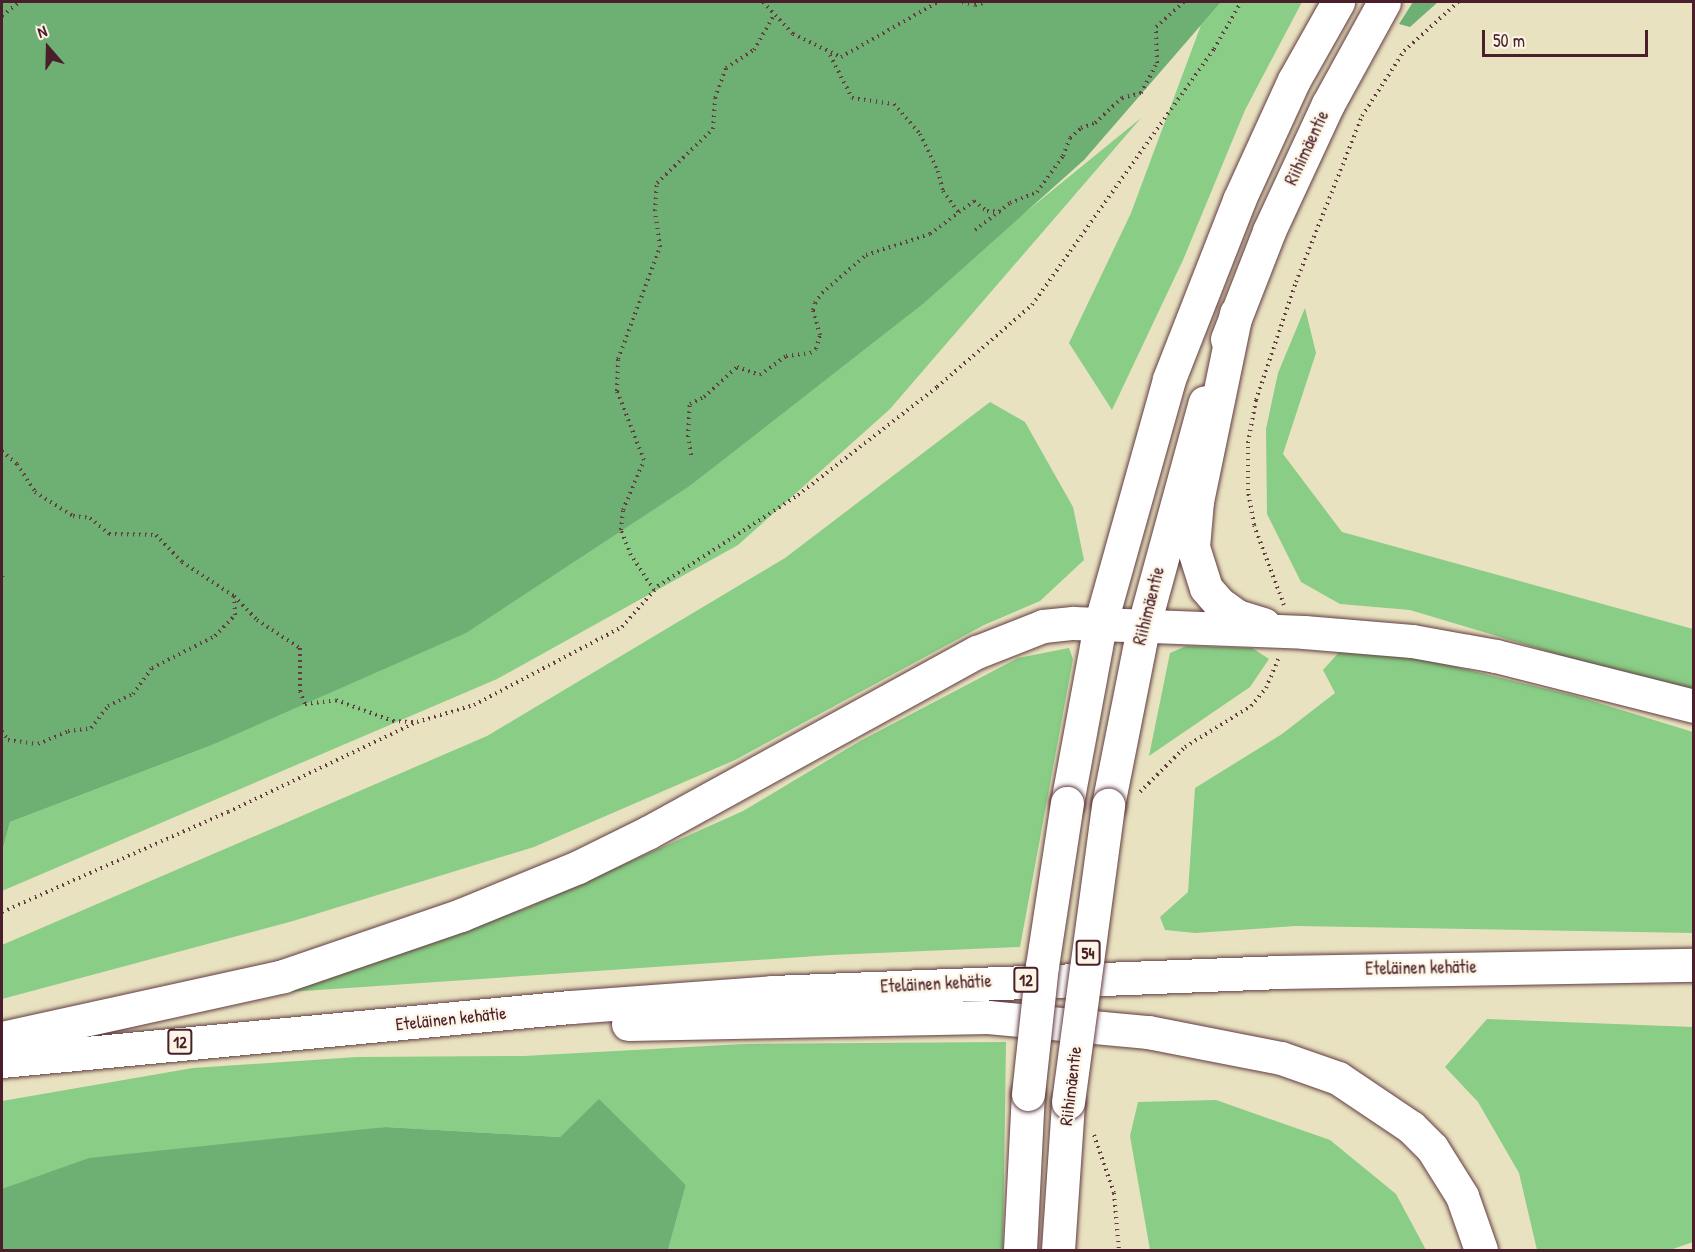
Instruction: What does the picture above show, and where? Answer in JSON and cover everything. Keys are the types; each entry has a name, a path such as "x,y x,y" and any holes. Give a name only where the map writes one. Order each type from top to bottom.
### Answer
{"main road":[{"path":"1020,1251 1028,1094 1042,966 1067,802 1100,625 1169,379 1204,285 1294,80 1338,2"},
{"name":"Riihimäentie","path":"1058,1251 1068,1101 1123,801 1143,628 1181,481 1236,313 1328,104 1384,2"},
{"path":"1236,313 1197,501 1193,547 1206,588 1219,603 1237,616 1290,630"},
{"path":"2,1038 223,991 407,936 567,872 629,842 1008,638 1043,626 1100,625 1143,628 1290,630 1412,641 1496,656 1694,706"},
{"name":"Eteläinen kehätie","path":"359,1028 570,1007 995,981 1560,965 1694,965"},
{"path":"359,1028 988,1017 1063,1022 1218,1042 1281,1058 1338,1078 1411,1127 1432,1148 1462,1196 1481,1251"},
{"name":"12","path":"2,1061 359,1028"}],"path":[{"path":"2,16 19,2"},
{"path":"763,2 793,34 830,55 848,56 938,2"},
{"path":"962,2 975,5 987,2"},
{"path":"975,230 1010,204 1037,192 1063,156 1070,138 1081,128 1095,123 1122,98 1141,93 1157,63 1156,27 1184,2"},
{"path":"2,912 217,816 417,722 474,705 622,627 654,590 798,495 937,387 1032,305 1214,49 1241,2"},
{"path":"1123,801 1185,747 1251,706 1272,676 1290,630 1254,525 1248,490 1248,443 1256,400 1296,282 1362,116 1404,51 1458,2"},
{"path":"654,590 631,555 621,530 623,510 644,460 617,391 618,359 660,247 655,211 657,183 713,129 715,98 726,68 754,50 774,15"},
{"path":"830,55 852,99 894,104 920,134 938,171 943,191 958,213"},
{"path":"691,456 688,437 690,404 704,397 737,367 760,375 786,356 810,353 816,349 820,334 813,310 822,293 866,255 930,234 974,201 987,211 1000,212"},
{"path":"2,450 17,464 35,492 73,516 90,518 109,534 156,535 182,562 234,596 257,620 300,648 300,691 305,704 336,700 393,721 417,722"},
{"path":"2,731 8,740 38,744 68,731 91,728 108,706 133,694 152,668 215,636 235,615 234,596"},
{"path":"1093,1129 1114,1193 1119,1251"}],"green space":[{"path":"2,2 1221,2 1084,160 924,303 691,485 466,633 207,747 10,822 2,852"},
{"path":"1221,2 1302,2 1245,110 1183,260 1112,410 1069,343 1131,213 1201,25"},
{"path":"1413,2 1438,2 1410,27 1399,24"},
{"path":"1141,118 890,409 738,545 497,679 2,891 2,852 10,822 207,747 691,485"},
{"path":"1305,308 1316,353 1283,454 1342,532 1693,629 1693,695 1410,610 1340,604 1301,582 1267,514 1266,429 1278,373"},
{"path":"990,402 1025,422 1073,507 1084,560 1040,601 984,625 735,760 534,847 293,921 2,999 2,945 487,736 785,558"},
{"path":"1186,646 1252,648 1269,659 1250,687 1149,756 1170,653"},
{"path":"1069,648 1073,659 1020,947 831,955 274,993 524,909 743,811 860,741 1018,658"},
{"path":"1342,649 1423,659 1576,696 1693,732 1693,933 1296,926 1195,933 1165,930 1160,917 1188,892 1195,788 1282,734 1335,693 1323,670"},
{"path":"1487,1019 1693,1027 1693,1242 1670,1250 1537,1250 1519,1173 1478,1102 1445,1067"},
{"path":"1006,1042 1003,1250 668,1250 686,1185 599,1100 560,1137 386,1127 2,1191 2,1101 193,1068 357,1057 524,1056 744,1044"},
{"path":"599,1099 686,1185 668,1250 2,1250 2,1189 89,1158 386,1127 560,1137"},
{"path":"1216,1100 1330,1140 1396,1194 1426,1250 1150,1250 1130,1136 1138,1102"}]}
